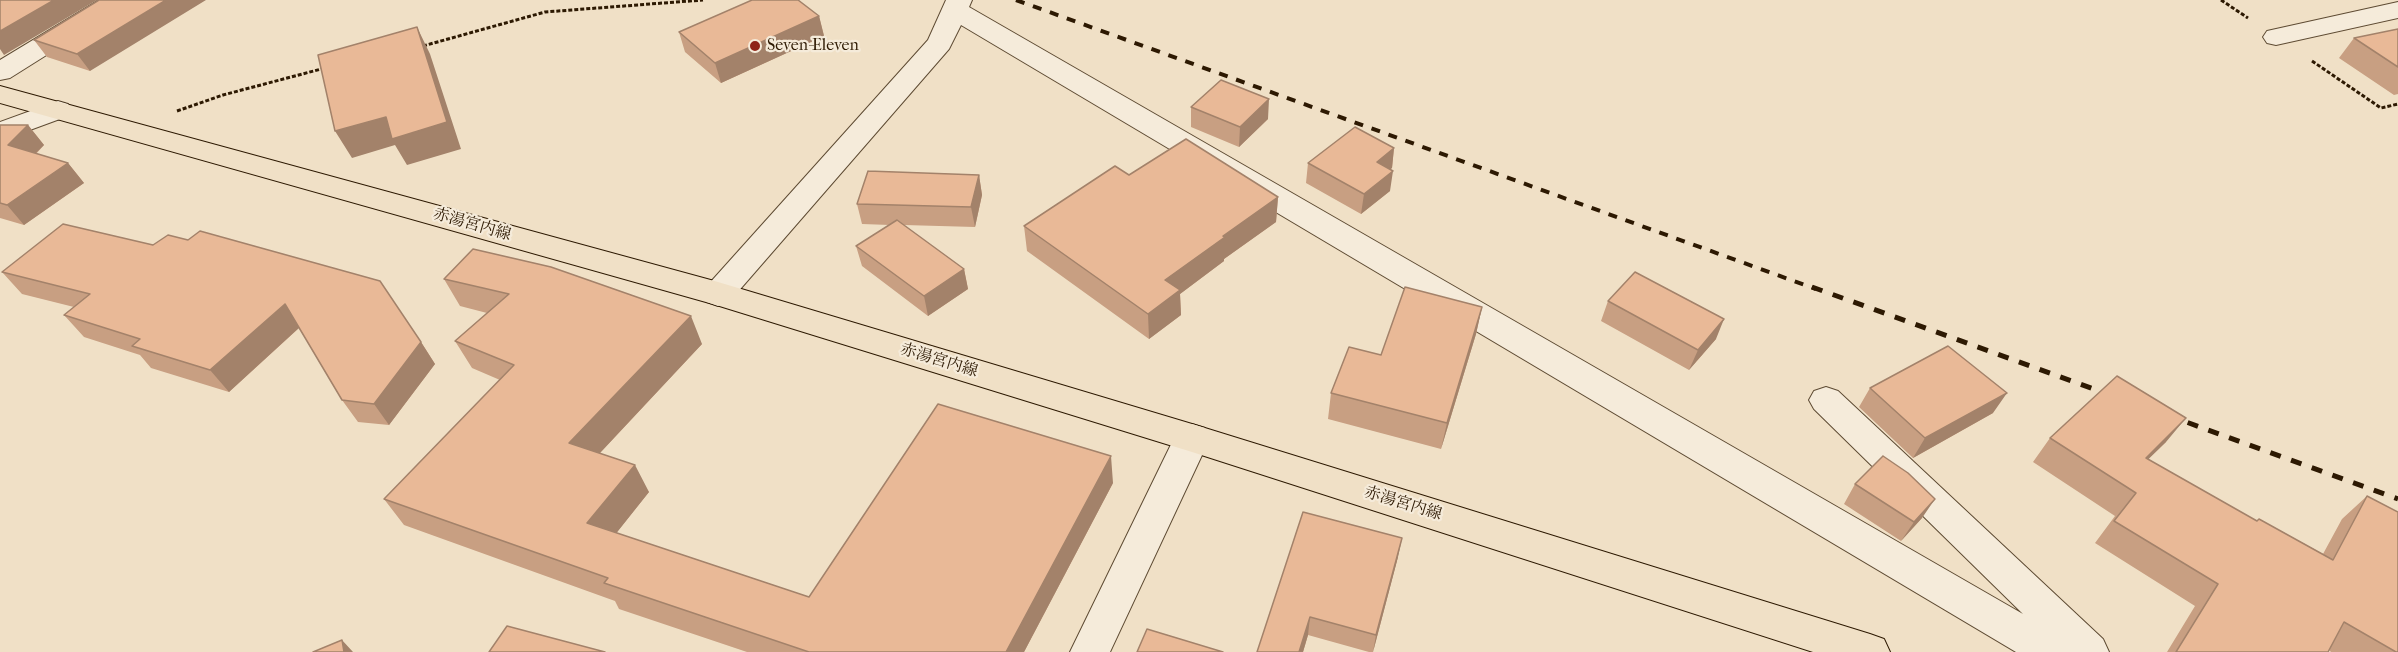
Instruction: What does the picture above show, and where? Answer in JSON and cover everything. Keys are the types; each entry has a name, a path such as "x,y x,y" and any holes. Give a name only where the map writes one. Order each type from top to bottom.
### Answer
{"main road":[{"name":"赤湯宮内線","path":"0,94 718,294 1192,438 1870,652"}],"street":[{"path":"0,72 117,0"},
{"path":"718,294 940,43 957,5 2052,652"},
{"path":"2276,37 2398,10"},
{"path":"0,132 58,110"},
{"path":"1826,400 2089,652"},
{"path":"1090,652 1192,438"}],"path":[{"path":"419,47 545,12 703,0"},
{"path":"127,128 223,95 330,67"},
{"path":"2381,108 2398,104"}],"building":[{"path":"0,0 54,0 0,31"},
{"path":"99,0 166,0 77,54 34,40"},
{"path":"752,0 798,0 819,16 715,63 679,32"},
{"path":"417,27 447,122 392,139 386,117 335,131 318,55"},
{"path":"2398,29 2398,67 2354,38"},
{"path":"1221,80 1269,99 1240,127 1191,107"},
{"path":"0,125 28,125 8,145 68,163 7,205 0,203"},
{"path":"1355,127 1394,148 1377,162 1393,171 1364,194 1308,163"},
{"path":"1186,139 1278,197 1165,280 1180,290 1148,314 1024,226 1115,166 1129,175"},
{"path":"868,171 979,175 971,207 857,204"},
{"path":"897,220 964,269 924,296 856,246"},
{"path":"63,224 153,245 168,235 188,240 200,231 380,281 421,342 374,404 342,400 285,304 210,370 132,346 140,339 64,315 90,294 2,272"},
{"path":"473,249 551,267 691,316 569,443 635,465 587,523 809,597 938,404 1111,456 1006,652 809,652 604,583 608,578 384,499 514,365 455,341 509,294 444,279"},
{"path":"1635,272 1724,319 1698,350 1608,301"},
{"path":"1405,287 1482,307 1447,423 1331,393 1349,347 1381,355"},
{"path":"1948,346 2007,393 1925,438 1870,388"},
{"path":"2117,376 2186,418 2146,458 2257,521 2259,519 2333,560 2367,496 2398,512 2398,652 2344,622 2328,652 2176,652 2218,584 2114,521 2136,493 2050,438"},
{"path":"1883,456 1908,473 1935,499 1914,522 1855,484"},
{"path":"1303,512 1402,538 1376,635 1310,617 1299,652 1257,652"},
{"path":"507,626 605,652 489,652"},
{"path":"1147,629 1223,652 1137,652"},
{"path":"342,640 344,652 313,652"}],"railway":[{"path":"1016,0 1816,289"},
{"path":"1812,287 2116,397"},
{"path":"2167,415 2398,499"}],"place":[{"name":"Seven-Eleven","path":"755,46"}]}
